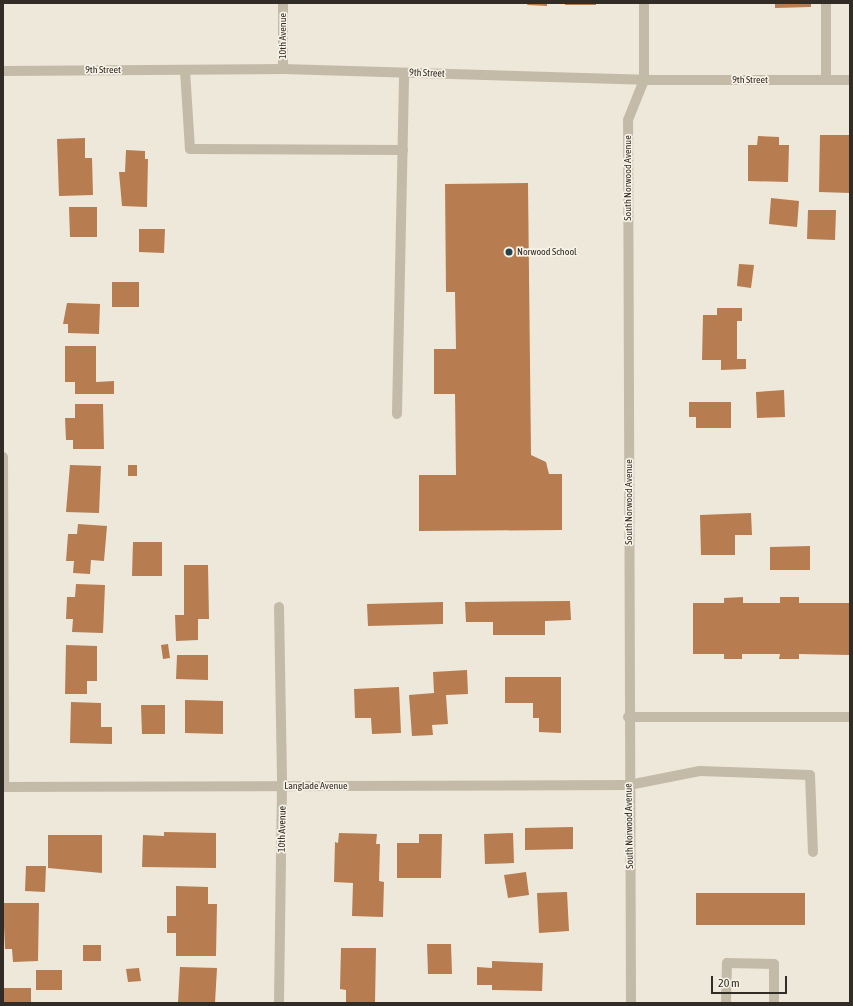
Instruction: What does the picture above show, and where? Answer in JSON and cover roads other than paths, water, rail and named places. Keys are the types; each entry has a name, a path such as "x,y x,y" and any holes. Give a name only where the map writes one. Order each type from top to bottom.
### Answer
{"street":[{"name":"10th Avenue","path":"283,3 283,69"},
{"name":"South Norwood Avenue","path":"631,1003 628,717 628,120 644,80 644,3"},
{"path":"826,3 826,80"},
{"name":"9th Street","path":"3,71 283,69 644,80 850,80"},
{"path":"185,70 190,149 403,150"},
{"path":"398,414 404,73"},
{"path":"3,457 4,787"},
{"name":"10th Avenue","path":"279,607 282,786 280,1003"},
{"path":"628,717 850,717"},
{"name":"Langlade Avenue","path":"4,787 629,785 700,771 810,775 813,852"},
{"path":"726,1003 727,963 774,964 774,1003"}],"place":[{"name":"Norwood School","path":"509,252"}]}
